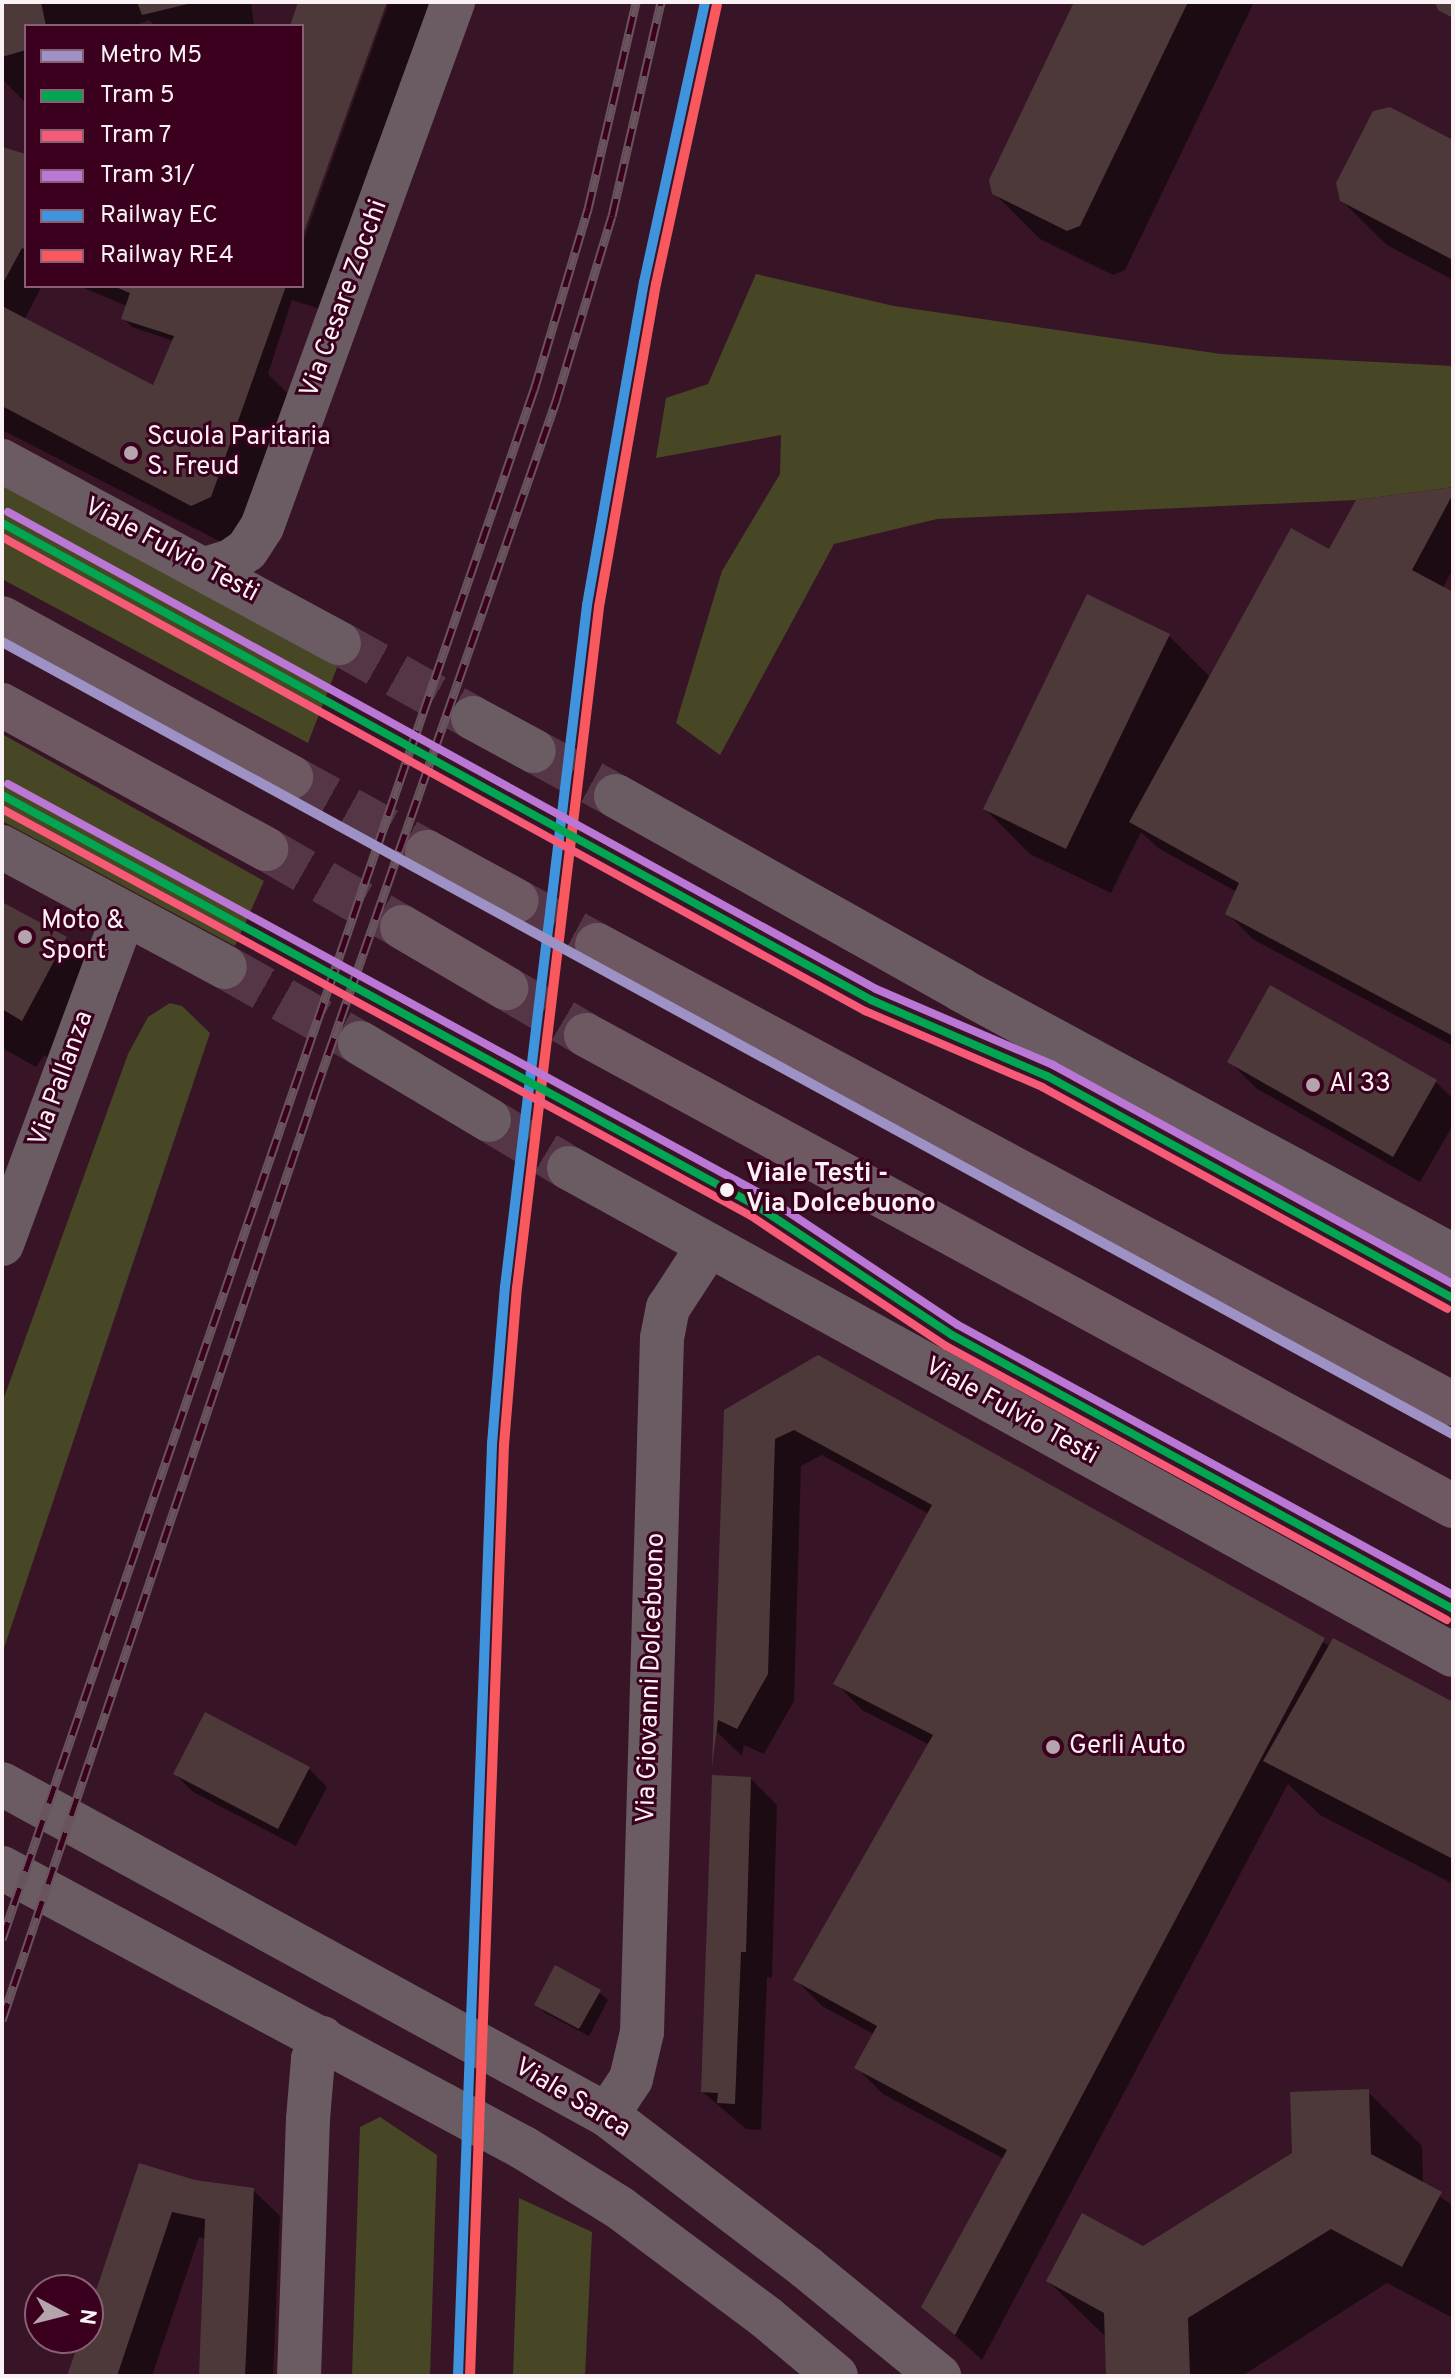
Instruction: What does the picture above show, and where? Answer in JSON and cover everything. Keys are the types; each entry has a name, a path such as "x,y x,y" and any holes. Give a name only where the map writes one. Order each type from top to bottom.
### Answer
{"main road":[{"path":"2,618 291,777"},
{"path":"2,705 266,849"},
{"path":"427,852 517,901"},
{"path":"402,927 506,988"},
{"path":"597,945 1453,1404"},
{"path":"586,1035 1453,1506"}],"street":[{"name":"Via Cesare Zocchi","path":"205,569 231,561 247,550 262,527 453,2"},
{"name":"Viale Fulvio Testi","path":"2,461 339,643"},
{"path":"473,718 534,751"},
{"path":"616,796 961,990 1453,1256"},
{"path":"2,847 225,967"},
{"name":"Via Pallanza","path":"2,1244 124,914"},
{"path":"360,1043 489,1120"},
{"name":"Viale Fulvio Testi","path":"569,1168 1453,1655"},
{"name":"Via Giovanni Dolcebuono","path":"607,2115 631,2079 642,2032 662,1338 668,1308 709,1245"},
{"name":"Viale Sarca","path":"2,1784 607,2115 807,2268 939,2376"},
{"path":"2,1868 524,2148 620,2208 767,2318 836,2376"},
{"path":"299,2376 308,2119 313,2059 322,2038"}],"shaded area":[{"path":"756,274 894,306 1221,354 1453,366 1453,487 1356,500 937,519 834,544 720,755 676,723 722,571 780,474 781,435 656,458 666,398 708,384"},
{"path":"2,484 338,665 308,743 2,579"},
{"path":"2,734 264,881 235,946 2,821"},
{"path":"170,1003 182,1006 210,1033 2,1654 2,1403 128,1054 148,1017"},
{"path":"380,2117 437,2155 430,2376 352,2376 360,2127"},
{"path":"519,2198 592,2232 585,2376 513,2376"}],"building":[{"path":"2,2 41,2 46,24 24,24 24,51 2,57"},
{"path":"137,2 192,2 192,3 142,15"},
{"path":"298,2 387,2 304,231 304,24 291,24"},
{"path":"1074,2 1188,2 1080,226 1067,231 992,194 989,180"},
{"path":"1435,2 1453,2 1453,18 1438,10"},
{"path":"1390,107 1453,140 1453,260 1340,201 1336,183 1373,111"},
{"path":"2,147 24,153 24,249 2,285"},
{"path":"118,288 285,288 211,497 191,506 2,406 2,306 153,385 174,336 121,319 130,293"},
{"path":"1453,487 1453,494 1412,570 1453,592 1453,1036 1225,914 1239,883 1129,822 1291,528 1329,549 1356,500"},
{"path":"1087,594 1170,634 1066,849 983,809"},
{"path":"2,902 67,937 22,1021 2,1009"},
{"path":"1270,985 1437,1080 1393,1157 1227,1062"},
{"path":"818,1355 1325,1638 955,2335 921,2307 1007,2150 854,2068 877,2026 793,1980 933,1735 833,1684 932,1505 794,1430 775,1439 768,1674 737,1729 718,1720 712,1767 724,1410"},
{"path":"1333,1638 1453,1702 1453,1859 1263,1761"},
{"path":"205,1712 310,1767 278,1829 173,1774"},
{"path":"712,1775 751,1777 746,1952 741,1952 735,2104 717,2103 718,2093 701,2092"},
{"path":"555,1965 601,1990 579,2029 534,2005"},
{"path":"1369,2089 1371,2154 1442,2192 1402,2267 1331,2229 1188,2318 1190,2376 1106,2376 1104,2313 1046,2281 1082,2213 1143,2246 1292,2153 1290,2092"},
{"path":"139,2163 195,2180 254,2188 245,2376 199,2376 205,2219 172,2212 117,2376 67,2376 75,2354 104,2354 104,2274 102,2274"}],"tunnel":[{"path":"339,643 473,718"},
{"path":"534,751 616,796"},
{"path":"291,777 427,852"},
{"path":"266,849 402,927"},
{"path":"517,901 597,945"},
{"path":"225,967 360,1043"},
{"path":"506,988 586,1035"},
{"path":"489,1120 569,1168"}],"railway":[{"path":"2,1939 534,390 588,209 636,2"},
{"path":"2,2020 316,1089 556,401 612,216 661,2"}],"metro line":[{"name":"M5","path":"2,642 1453,1434"}],"tram line":[{"name":"31/","path":"8,512 876,989 1053,1065 1453,1284"},
{"name":"5","path":"2,523 871,1000 1047,1076 1453,1298"},
{"name":"7","path":"2,537 865,1011 1042,1087 1447,1309"},
{"name":"31/","path":"8,784 763,1195 958,1325 1453,1595"},
{"name":"5","path":"2,795 757,1206 952,1335 1453,1609"},
{"name":"7","path":"2,809 751,1216 946,1346 1447,1620"}],"rail line":[{"name":"EC","path":"458,2376 492,1444 505,1287 587,605 644,282 705,2"},
{"name":"RE4","path":"470,2376 504,1445 517,1288 599,607 656,284 717,5"}],"place":[{"name":"Scuola Paritaria S. Freud","path":"131,453"},
{"name":"Moto & Sport","path":"25,937"},
{"name":"Al 33","path":"1313,1085"},
{"name":"Viale Testi - Via Dolcebuono","path":"727,1190"},
{"name":"Gerli Auto","path":"1053,1747"}]}
